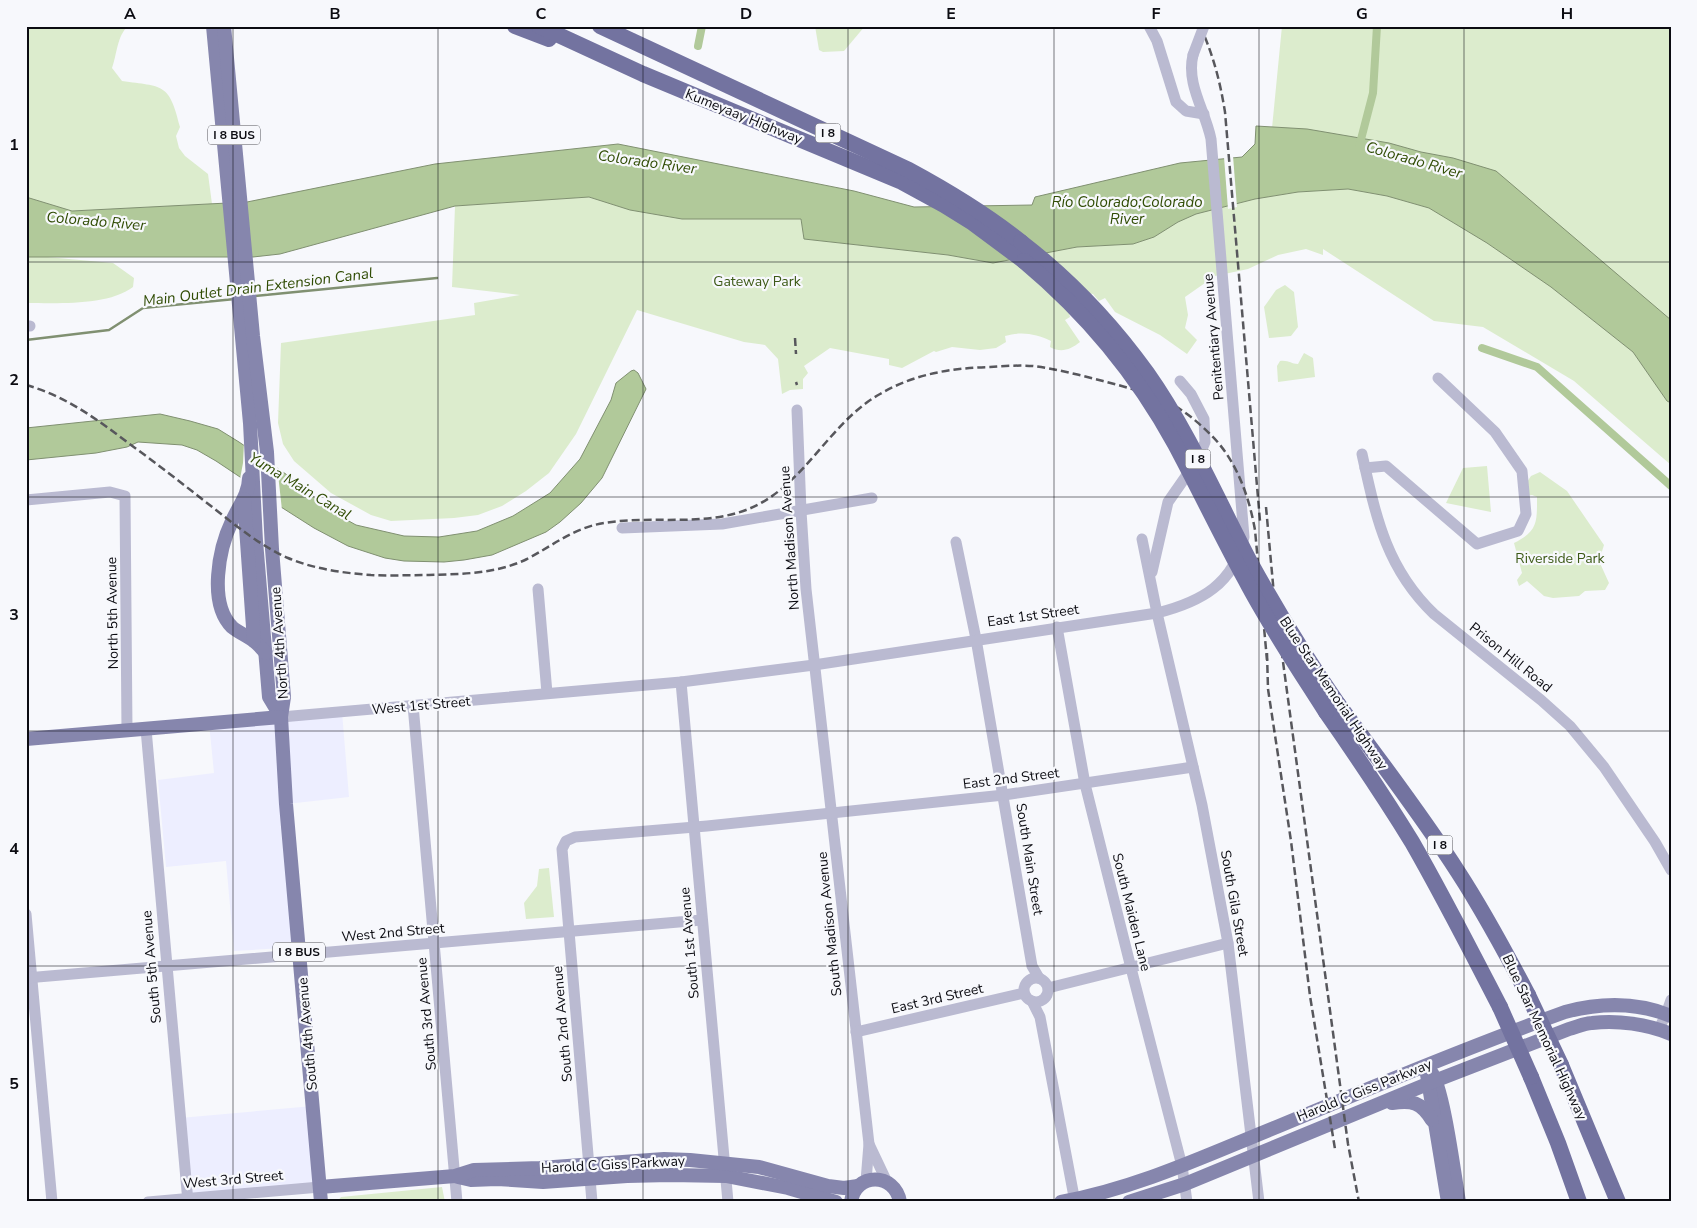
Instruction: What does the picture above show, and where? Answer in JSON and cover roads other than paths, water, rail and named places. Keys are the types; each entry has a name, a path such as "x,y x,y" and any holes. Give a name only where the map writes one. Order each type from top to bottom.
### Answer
{"highway":[{"path":"515,26 643,74"},
{"name":"Kumeyaay Highway","path":"539,26 643,74 884,174 944,205 973,223"},
{"name":"Kumeyaay Highway","path":"600,26 908,170 996,223"},
{"path":"612,26 656,52"},
{"name":"Blue Star Memorial Highway","path":"973,223 1010,251 1062,296 1096,332 1137,383 1175,443 1262,611 1332,708 1431,831 1498,937 1561,1064 1618,1202"},
{"name":"Blue Star Memorial Highway","path":"996,223 1034,252 1071,285 1112,329 1146,372 1182,428 1264,587 1299,646 1375,784 1411,842 1461,931 1500,1007 1543,1105 1579,1202"},
{"path":"1577,1101 1606,1149 1627,1202"},
{"path":"1543,1105 1567,1202"}],"main road":[{"name":"I 8 BUS","path":"214,26 220,43"},
{"name":"I 8 BUS","path":"220,43 224,26"},
{"name":"North 4th Avenue","path":"220,43 247,336 252,485 269,697 281,717"},
{"name":"North 4th Avenue","path":"247,336 267,452 272,549 284,697 281,717"},
{"path":"252,485 231,522 220,554 218,564 219,586 221,607 232,627 254,641 266,653"},
{"path":"244,498 254,641"},
{"name":"West 1st Street","path":"26,739 281,717"},
{"name":"South 4th Avenue","path":"281,717 299,955 321,1202"},
{"name":"Harold C Giss Parkway","path":"1129,1202 1185,1184 1374,1106 1427,1076 1440,1059 1556,1015 1588,1006 1627,1005 1668,1015"},
{"name":"Harold C Giss Parkway","path":"1070,1201 1145,1181 1251,1137 1427,1076 1459,1071 1569,1029 1591,1023 1628,1023 1665,1032"},
{"path":"1441,1100 1445,1087 1459,1071"},
{"path":"1427,1076 1441,1100 1459,1202"},
{"path":"1427,1076 1448,1202"},
{"path":"1374,1106 1405,1101 1411,1102 1419,1105 1427,1112 1434,1124"},
{"name":"Harold C Giss Parkway","path":"320,1186 455,1176 474,1170 540,1168 664,1159 690,1160 836,1202"},
{"name":"Harold C Giss Parkway","path":"455,1176 471,1180 497,1179 543,1182 670,1175 759,1167 828,1186 844,1188 862,1184 873,1179 894,1191"},
{"path":"851,1202 854,1192 862,1184"},
{"path":"894,1191 910,1202"}],"street":[{"path":"1149,26 1157,41 1176,102 1188,112 1204,114"},
{"name":"Penitentiary Avenue","path":"1204,26 1193,54 1190,75 1204,114 1210,139 1244,530 1238,559"},
{"path":"1365,468 1386,466 1477,544 1518,531 1526,514 1522,471 1495,432 1438,378"},
{"path":"1150,579 1168,502 1198,459 1205,442 1204,419 1191,394 1180,380"},
{"name":"North Madison Avenue","path":"797,410 806,589 814,664"},
{"name":"Prison Hill Road","path":"1362,454 1385,544 1407,584 1421,602 1434,614 1541,700 1570,726 1604,767 1656,842 1671,870"},
{"name":"North 5th Avenue","path":"26,500 110,492 125,496 127,730"},
{"path":"622,528 722,524 872,498"},
{"name":"South Gila Street","path":"1142,539 1157,613 1193,767 1228,943 1259,1202"},
{"name":"South Main Street","path":"956,542 976,639 1004,795 1032,966 1039,978"},
{"name":"East 1st Street","path":"814,664 1157,613 1184,605 1203,595 1223,580 1238,559"},
{"path":"538,589 547,694"},
{"name":"South Maiden Lane","path":"1057,627 1086,784 1130,968 1182,1166 1187,1202"},
{"name":"West 1st Street","path":"281,717 681,682 814,664"},
{"name":"South Madison Avenue","path":"814,664 869,1144 862,1184"},
{"name":"South 1st Avenue","path":"681,682 728,1202"},
{"name":"South 3rd Avenue","path":"413,705 457,1202"},
{"name":"South 5th Avenue","path":"146,729 188,1200"},
{"name":"East 2nd Street","path":"832,813 1004,795 1193,767"},
{"path":"694,828 832,813"},
{"name":"South 2nd Avenue","path":"592,1202 563,844 566,840 575,837 694,828"},
{"path":"26,914 29,978 52,1202"},
{"name":"West 2nd Street","path":"29,978 702,920"},
{"path":"1048,988 1228,943"},
{"name":"South Main Street","path":"1027,982 1032,966"},
{"path":"1033,998 1047,995 1048,988 1045,982 1039,978 1032,978 1024,987 1033,998 1040,1017 1070,1201"},
{"name":"East 3rd Street","path":"856,1032 1033,998"},
{"path":"1665,1032 1671,1000"},
{"path":"869,1144 894,1191"},
{"name":"West 3rd Street","path":"148,1202 188,1200 320,1186"}],"water":[{"name":"Río Colorado;Colorado River","path":"1256,126 1307,129 1389,143 1453,158 1496,171 1671,320 1671,403 1667,401 1633,352 1551,287 1487,243 1429,208 1387,196 1348,189 1298,192 1255,199 1196,214 1178,222 1154,237 1133,244 1077,247 993,263 948,255 804,239 801,219 682,219 630,210 589,197 455,206 280,254 253,257 26,257 26,197 72,211 247,202 435,164 618,144 854,191 914,207 1032,205 1035,197 1180,163 1242,157 1255,144"},
{"path":"634,370 638,373 646,389 602,478 581,503 546,532 492,555 464,560 444,562 404,561 385,558 348,546 314,528 270,500 216,461 197,450 182,445 138,442 127,447 96,453 26,460 26,428 160,414 218,429 296,481 329,510 356,525 404,536 439,537 477,531 513,516 550,493 580,459 611,400 616,383"}],"waterway":[{"name":"Yuma Main Canal","path":"698,46 702,26"},
{"name":"Colorado River","path":"1359,147 1373,93 1377,26"},
{"name":"Main Outlet Drain Extension Canal","path":"255,296 437,278"},
{"name":"Main Outlet Drain Extension Canal","path":"26,340 109,330 143,308 235,299"},
{"path":"1482,348 1537,367 1671,486"}],"railway":[{"path":"1200,26 1216,68 1225,112 1260,521"},
{"path":"795,338 796,354"},
{"path":"26,385 68,402 94,418 242,530 288,558 308,565 350,573 371,575 441,575 503,568 527,559 573,533 593,525 622,521 711,518 746,510 766,500 784,487 845,421 862,406 880,394 906,381 933,373 961,369 1012,366 1033,366 1068,372 1112,383 1171,404 1187,414 1210,434 1227,455 1245,491 1255,530 1267,660"},
{"path":"1266,507 1274,595 1348,1144 1359,1202"},
{"path":"1267,653 1268,689 1291,841 1310,996 1335,1149"}],"park label":[{"name":"Gateway Park","path":"757,281"},
{"name":"Riverside Park","path":"1560,558"}]}
